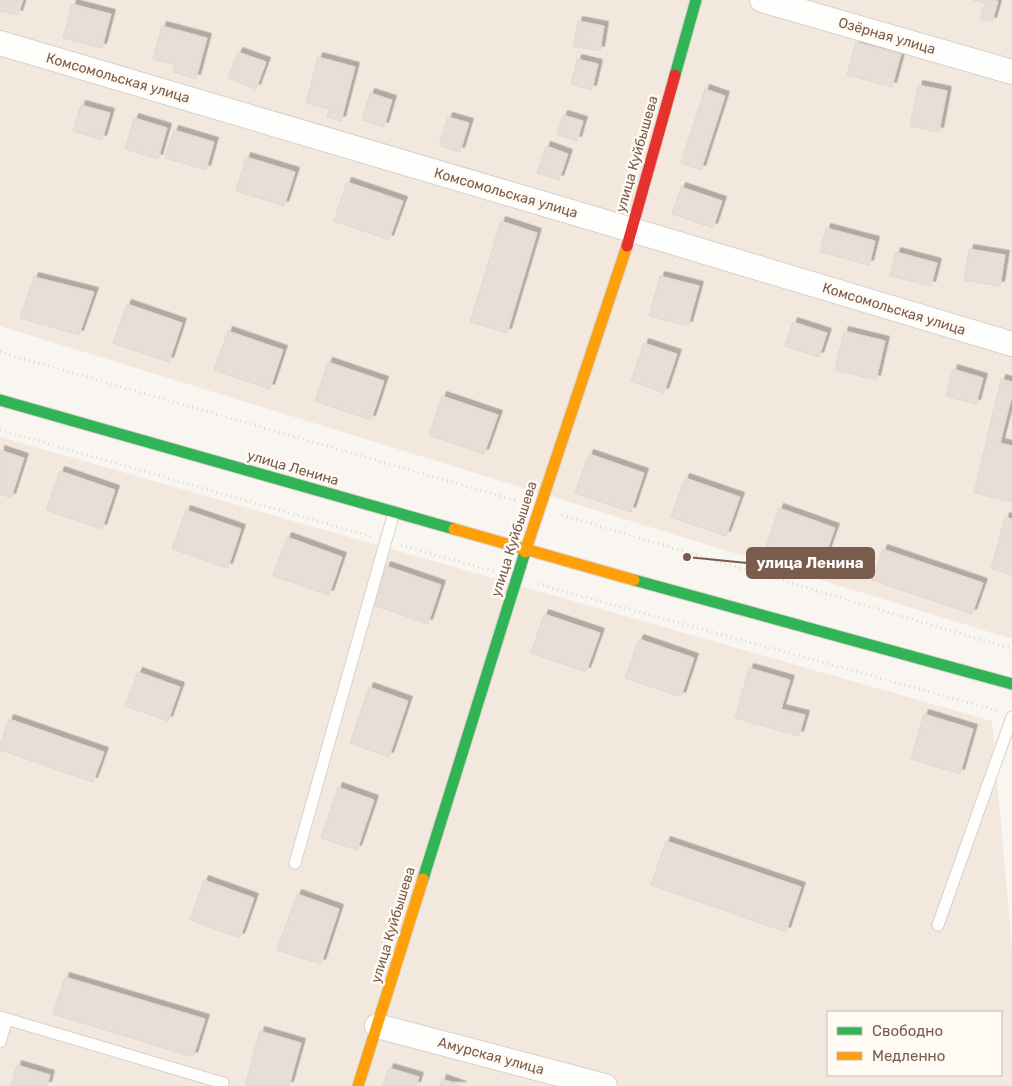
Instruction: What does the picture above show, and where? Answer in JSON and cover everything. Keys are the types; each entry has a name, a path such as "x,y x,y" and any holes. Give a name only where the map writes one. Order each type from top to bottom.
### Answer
{"street":[{"name":"улица Куйбышева","path":"358,1086 526,549 632,230 696,0"},
{"name":"Озёрная улица","path":"762,0 1012,72"},
{"name":"Комсомольская улица","path":"0,43 1012,344"},
{"name":"улица Ленина","path":"0,400 1012,684"},
{"name":"Амурская улица","path":"377,1026 605,1086"}],"lane":[{"path":"295,863 394,512"},
{"path":"938,925 1012,717"},
{"path":"0,1042 3,1018 223,1083 222,1086"}],"path":[{"path":"0,352 540,508 1012,649"}],"shaded area":[{"path":"0,0 1012,0 1012,639 0,326"},
{"path":"0,437 992,721 1012,949 1012,1086 0,1086"}],"building":[{"path":"0,0 23,0 18,15 0,11"},
{"path":"973,0 998,1 992,22 980,19 985,3"},
{"path":"72,4 111,14 102,48 63,38"},
{"path":"578,21 604,26 600,51 573,46"},
{"path":"162,26 207,38 196,79 173,72 175,65 153,59"},
{"path":"856,42 901,54 892,87 847,75"},
{"path":"238,52 266,62 256,89 228,78"},
{"path":"318,57 355,67 341,121 327,117 329,109 306,103"},
{"path":"577,59 598,64 592,90 571,84"},
{"path":"918,85 947,91 939,132 910,126"},
{"path":"705,89 725,96 701,170 681,163"},
{"path":"370,93 392,100 384,127 362,120"},
{"path":"81,105 110,113 102,140 73,131"},
{"path":"563,115 583,121 577,141 557,135"},
{"path":"448,117 469,123 460,152 439,145"},
{"path":"134,118 167,128 158,159 125,149"},
{"path":"174,130 214,142 206,170 165,158"},
{"path":"546,146 568,154 559,180 537,173"},
{"path":"246,157 295,172 284,206 236,191"},
{"path":"347,182 403,201 389,240 334,221"},
{"path":"681,187 722,201 713,228 672,214"},
{"path":"501,221 537,233 507,333 470,322"},
{"path":"826,228 875,241 869,265 820,252"},
{"path":"969,249 1005,255 1000,286 964,280"},
{"path":"896,252 937,263 931,286 890,276"},
{"path":"660,276 699,286 688,326 649,316"},
{"path":"34,277 94,292 79,335 20,318"},
{"path":"127,304 182,323 169,362 113,343"},
{"path":"793,322 827,333 819,357 785,346"},
{"path":"228,331 283,350 270,389 214,370"},
{"path":"844,331 885,341 876,380 835,370"},
{"path":"644,343 677,354 664,393 631,381"},
{"path":"328,362 384,381 371,420 315,401"},
{"path":"953,369 983,378 976,404 946,396"},
{"path":"1001,379 1012,382 1012,400 1000,443 1012,446 1012,502 974,493"},
{"path":"442,396 498,415 484,454 429,435"},
{"path":"0,450 24,458 11,498 0,494"},
{"path":"589,454 644,473 631,512 575,493"},
{"path":"60,471 115,490 102,529 46,510"},
{"path":"685,478 740,497 726,536 671,517"},
{"path":"779,508 835,528 821,567 766,547"},
{"path":"186,510 241,529 228,568 172,549"},
{"path":"1005,517 1012,519 1012,575 991,569"},
{"path":"287,537 342,557 329,595 273,576"},
{"path":"883,549 983,583 972,614 872,580"},
{"path":"386,566 441,585 428,624 373,605"},
{"path":"544,614 600,633 586,672 531,653"},
{"path":"639,639 694,658 681,697 625,678"},
{"path":"749,668 790,680 781,709 805,715 799,736 735,718"},
{"path":"138,672 180,687 168,721 125,706"},
{"path":"369,687 408,701 389,757 350,743"},
{"path":"924,714 973,729 960,774 911,759"},
{"path":"9,719 104,752 93,782 0,750"},
{"path":"338,787 374,800 357,850 321,838"},
{"path":"666,841 801,887 786,932 651,885"},
{"path":"204,880 254,898 240,938 190,920"},
{"path":"297,894 339,909 321,964 277,950"},
{"path":"65,977 205,1019 193,1057 53,1014"},
{"path":"260,1031 301,1043 289,1086 245,1086"},
{"path":"17,1065 50,1075 47,1086 11,1086"},
{"path":"389,1068 419,1077 416,1086 383,1086"},
{"path":"442,1079 462,1086 440,1086"}],"traffic: fast":[{"path":"675,75 696,0"},
{"path":"0,400 454,529"},
{"path":"423,879 525,552"},
{"path":"634,580 1012,684"}],"traffic: slow":[{"path":"525,552 627,246"},
{"path":"454,529 634,580"},
{"path":"358,1086 423,879"}],"traffic: jam":[{"path":"627,246 675,75"}],"place":[{"name":"улица Ленина","path":"687,557"}]}
